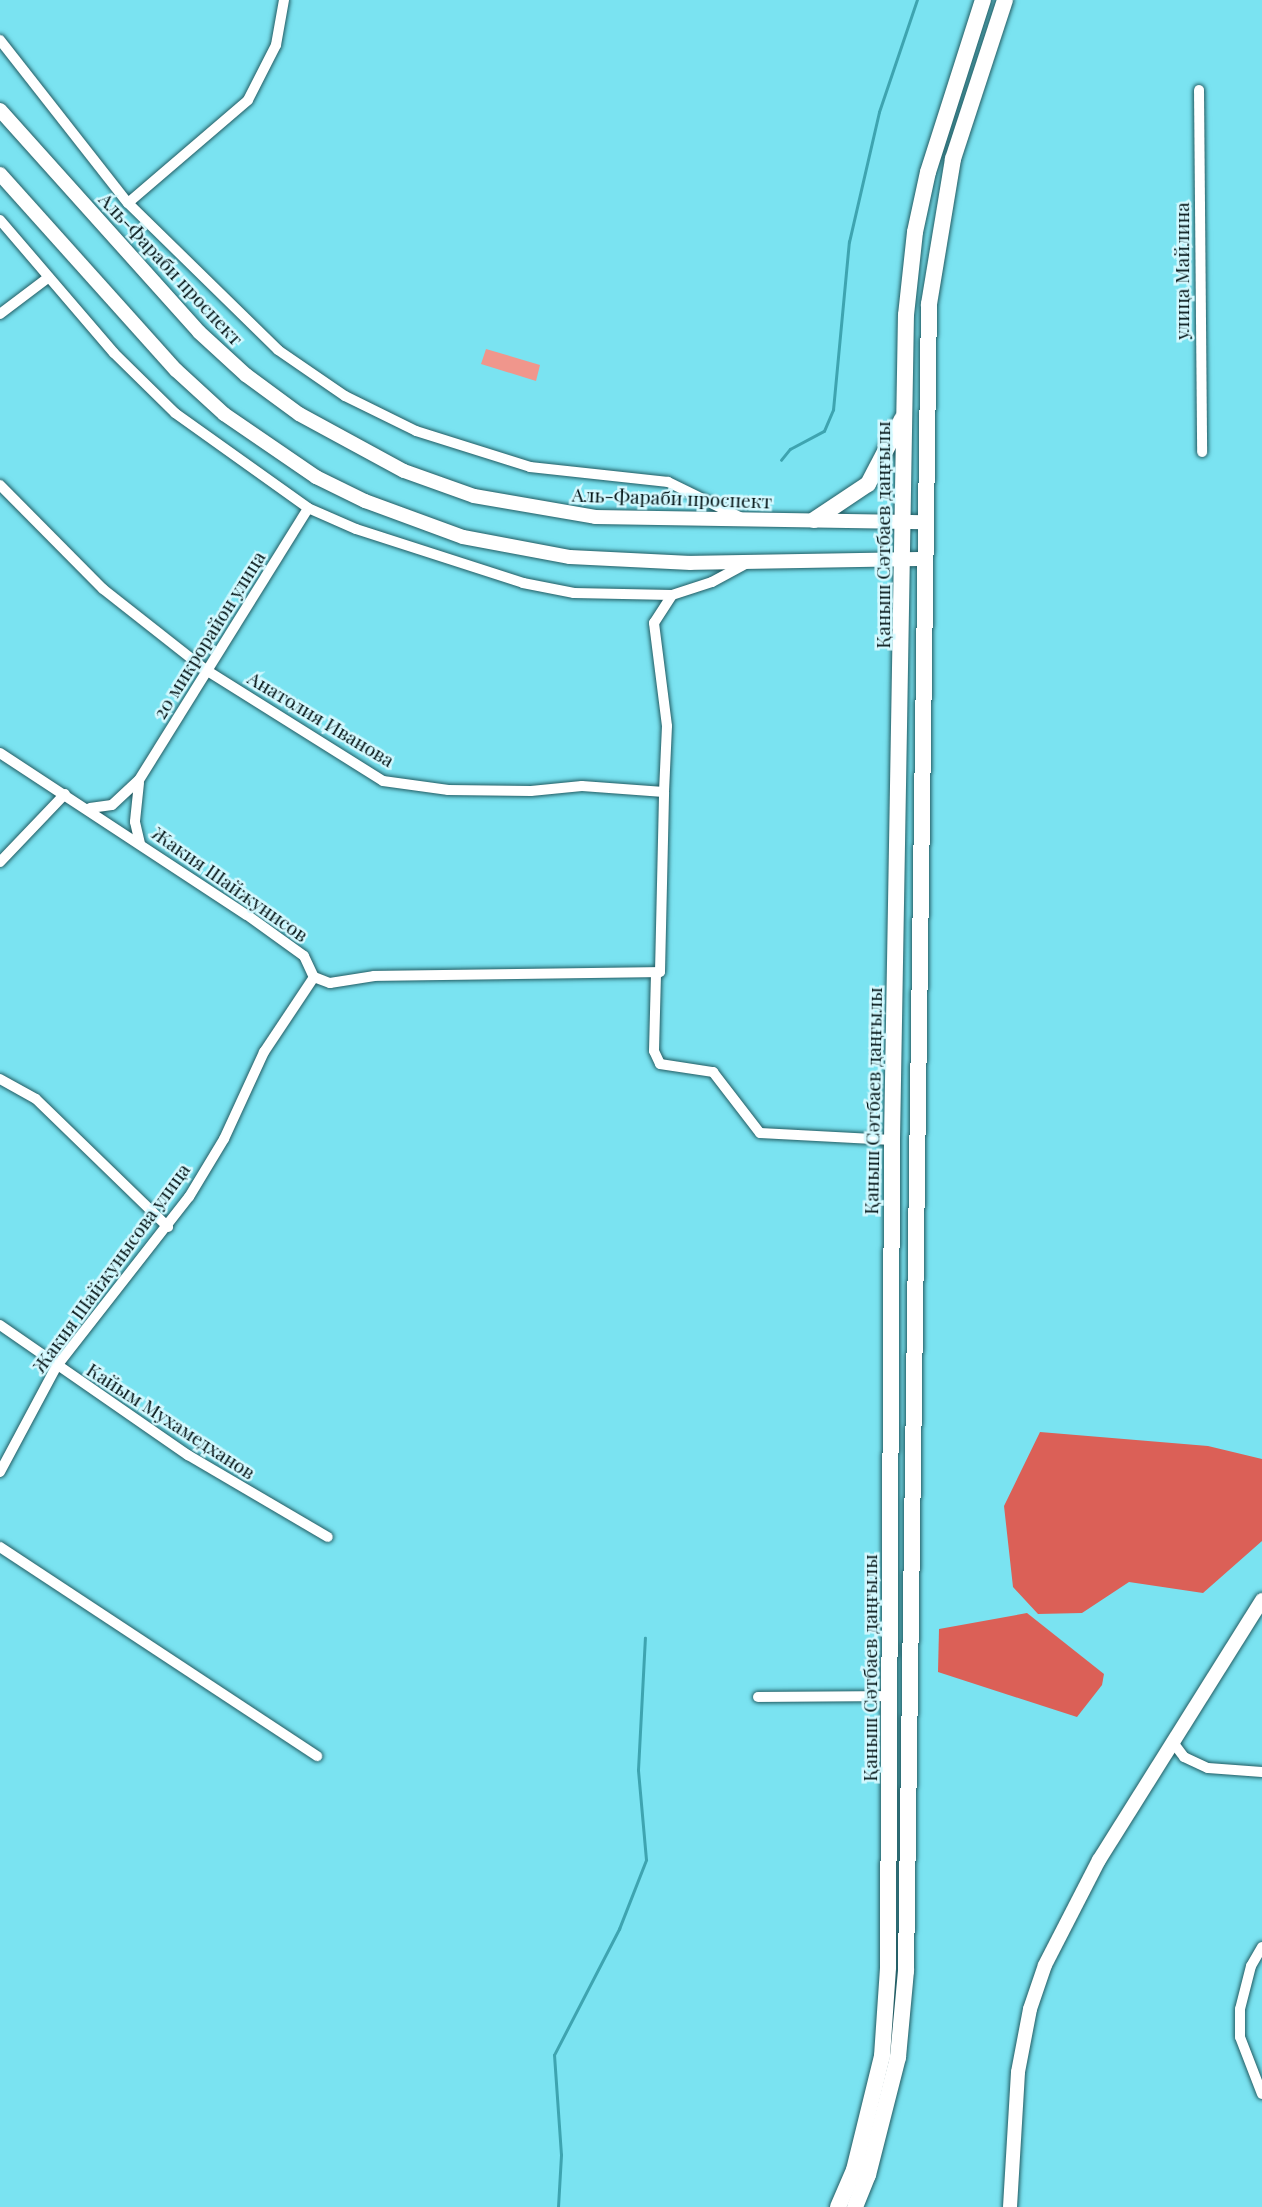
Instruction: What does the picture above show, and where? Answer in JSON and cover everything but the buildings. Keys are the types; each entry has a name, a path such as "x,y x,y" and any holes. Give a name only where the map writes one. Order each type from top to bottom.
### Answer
{"main road":[{"name":"Қаныш Сәтбаев даңғылы","path":"838,2207 854,2170 882,2056 888,1967 892,1696 892,1140 905,559 906,315 915,232 947,108 984,0"},
{"name":"Қаныш Сәтбаев даңғылы","path":"855,2207 868,2175 898,2057 905,1971 929,304 938,226 953,159 1005,0"},
{"path":"814,520 868,484 904,413"}],"street":[{"path":"128,203 248,100 276,45 284,0"},
{"path":"0,40 128,203 278,350 376,413 416,432 530,467 668,482 750,522"},
{"name":"улица Майлина","path":"1199,90 1202,452"},
{"name":"Аль-Фараби проспект","path":"0,110 199,332 288,407 350,445 404,471 474,496 535,509 595,517 750,522 926,522"},
{"path":"0,174 176,370 224,414 316,477 411,520 522,550 629,562 926,559"},
{"path":"0,220 114,352 175,413 308,508 356,529 523,583 574,593 672,596 712,582 756,559"},
{"path":"0,314 49,277"},
{"name":"Анатолия Иванова","path":"0,485 103,589 206,670 383,781 448,790 531,791 582,786 664,792"},
{"name":"20 микрорайон улица","path":"90,808 112,805 139,780 308,508"},
{"path":"672,596 654,623 667,726 654,1051 660,1065 713,1072 761,1133 892,1140"},
{"name":"Жакия Шайжунисов","path":"0,753 90,808 304,956 314,977"},
{"name":"20 микрорайон улица","path":"139,780 135,822 141,843"},
{"path":"0,862 65,794"},
{"path":"314,977 330,983 374,976 658,973"},
{"name":"Жакия Шайжунысова улица","path":"0,1472 56,1367 168,1227 224,1139 264,1052 314,977"},
{"path":"0,1079 36,1099 168,1227"},
{"name":"Кайым Мухамедханов","path":"0,1325 56,1367 199,1462 328,1537"},
{"path":"0,1547 317,1756"},
{"path":"1010,2207 1018,2072 1034,1998 1070,1909 1262,1600"},
{"path":"758,1697 892,1696"},
{"path":"1172,1741 1184,1757 1208,1768 1262,1772"},
{"path":"1262,1947 1251,1966 1240,2009 1240,2037 1262,2094"}],"shaded area":[{"path":"486,349 540,365 536,381 481,364"},
{"path":"1040,1432 1208,1446 1262,1459 1262,1541 1203,1593 1129,1582 1082,1613 1038,1614 1013,1587 1004,1506"},
{"path":"1027,1613 1104,1674 1102,1685 1077,1717 938,1672 939,1629"}],"waterway":[{"path":"781,460 790,449 824,431 833,410 849,242 879,112 917,0"},
{"path":"558,2207 561,2155 554,2055 619,1929 646,1860 638,1770 645,1638"}]}
